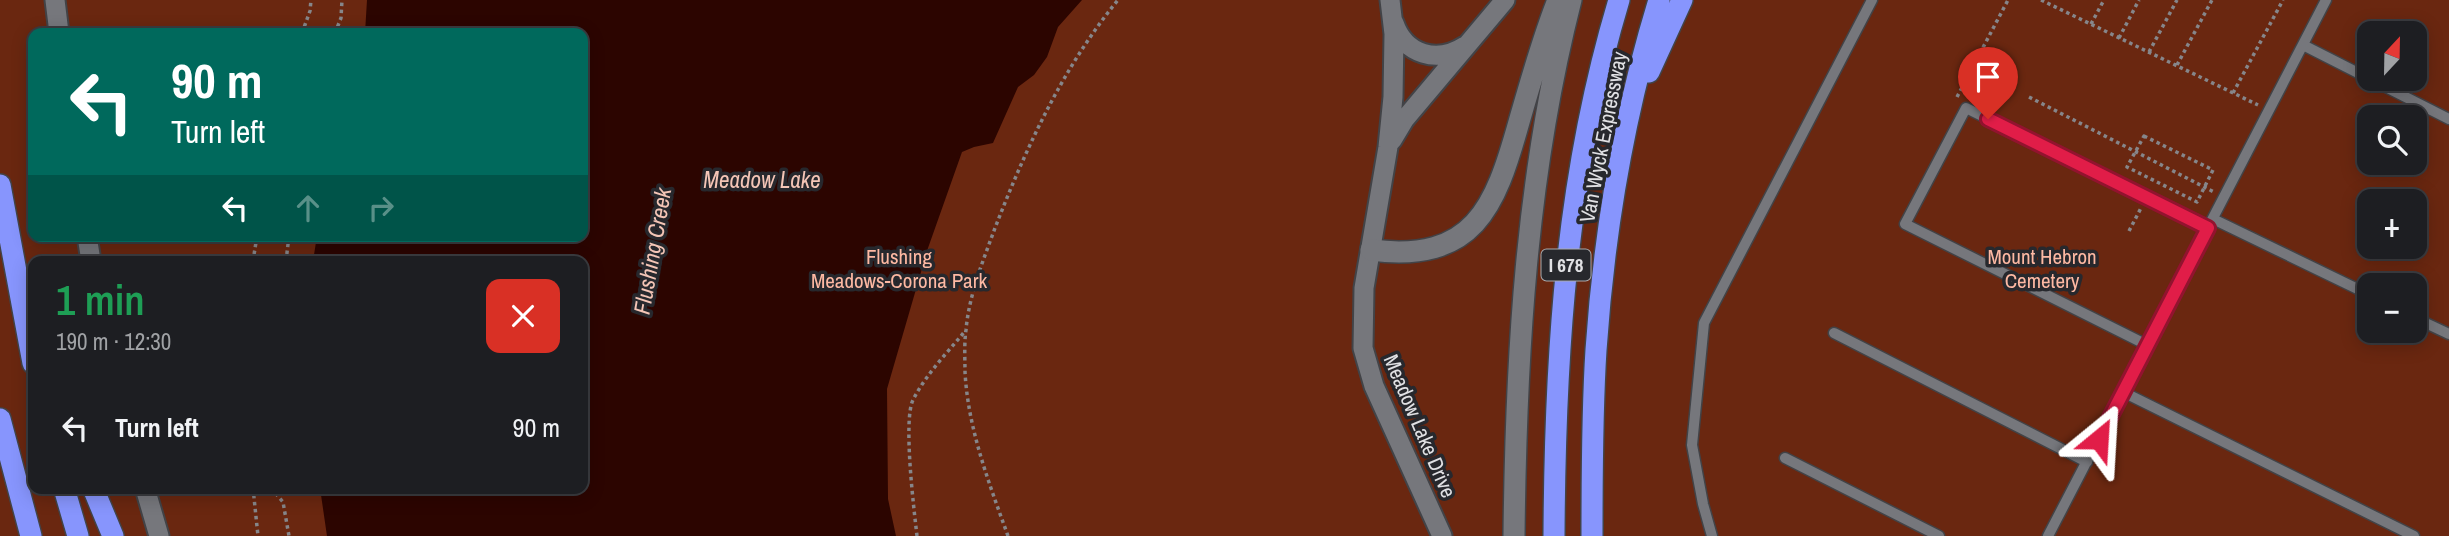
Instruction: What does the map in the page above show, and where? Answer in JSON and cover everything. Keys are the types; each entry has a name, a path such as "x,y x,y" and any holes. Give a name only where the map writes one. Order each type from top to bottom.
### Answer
{"highway":[{"name":"Van Wyck Expressway","path":"1554,536 1558,360 1567,251 1587,131 1619,0"},
{"name":"Van Wyck Expressway","path":"1592,536 1594,396 1600,301 1611,209 1629,116 1659,0"},
{"path":"1629,116 1682,0"},
{"path":"0,185 28,338"},
{"path":"19,294 28,318"},
{"path":"0,419 31,536"},
{"path":"66,494 78,536"},
{"path":"96,494 113,536"}],"street":[{"path":"55,0 58,28"},
{"path":"1388,147 1404,120 1505,0"},
{"path":"1371,250 1417,252 1434,248 1461,235 1483,214 1492,201 1506,167 1558,0"},
{"path":"1514,536 1517,381 1528,243 1548,102 1571,0"},
{"path":"1391,8 1403,41 1420,53 1442,56 1471,41"},
{"name":"Meadow Lake Drive","path":"1391,8 1394,77 1388,147 1362,309 1363,348 1367,367 1442,536"},
{"path":"147,494 159,536"}],"lane":[{"path":"1712,536 1692,445 1704,323 1872,0"},
{"path":"2048,536 2326,0"},
{"path":"2303,45 2357,72"},
{"path":"2394,91 2449,118"},
{"path":"2147,345 1905,224 1966,108 2147,197 2357,289"},
{"path":"2427,324 2449,334"},
{"path":"1834,334 2087,462"},
{"path":"2123,392 2414,536"},
{"path":"1785,458 1939,536"}],"path":[{"path":"304,28 311,0"},
{"path":"337,28 341,18 342,0"},
{"path":"1008,536 973,430 965,372 966,330 974,288 1032,139 1083,49 1118,0"},
{"path":"1966,108 1954,103 2008,0"},
{"path":"2041,0 2269,110"},
{"path":"2091,24 2104,0"},
{"path":"2119,38 2139,0"},
{"path":"2150,52 2177,0"},
{"path":"2177,65 2212,0"},
{"path":"2233,93 2283,0"},
{"path":"2029,97 2224,197"},
{"path":"2144,136 2213,170 2204,187 2197,202 2127,167 2144,136"},
{"path":"2129,231 2147,197"},
{"path":"917,536 911,463 912,402 966,330"},
{"path":"254,494 258,536"},
{"path":"276,494 283,502 289,536"}],"green space":[{"name":"Flushing Meadows-Corona Park","path":"0,0 2449,0 2449,536 0,536"}],"water":[{"name":"Meadow Lake","path":"367,0 1082,0 1058,27 1047,57 1034,75 1018,87 993,143 962,152 928,248 887,389 888,499 896,536 327,536 321,494 588,494 588,256 314,256 316,242 588,242 588,28 365,28"}],"route":[{"path":"1988,119 2208,228 2099,439"}],"water label":[{"name":"Flushing Creek","path":"652,251"}],"park label":[{"name":"Mount Hebron Cemetery","path":"2042,268"}]}
